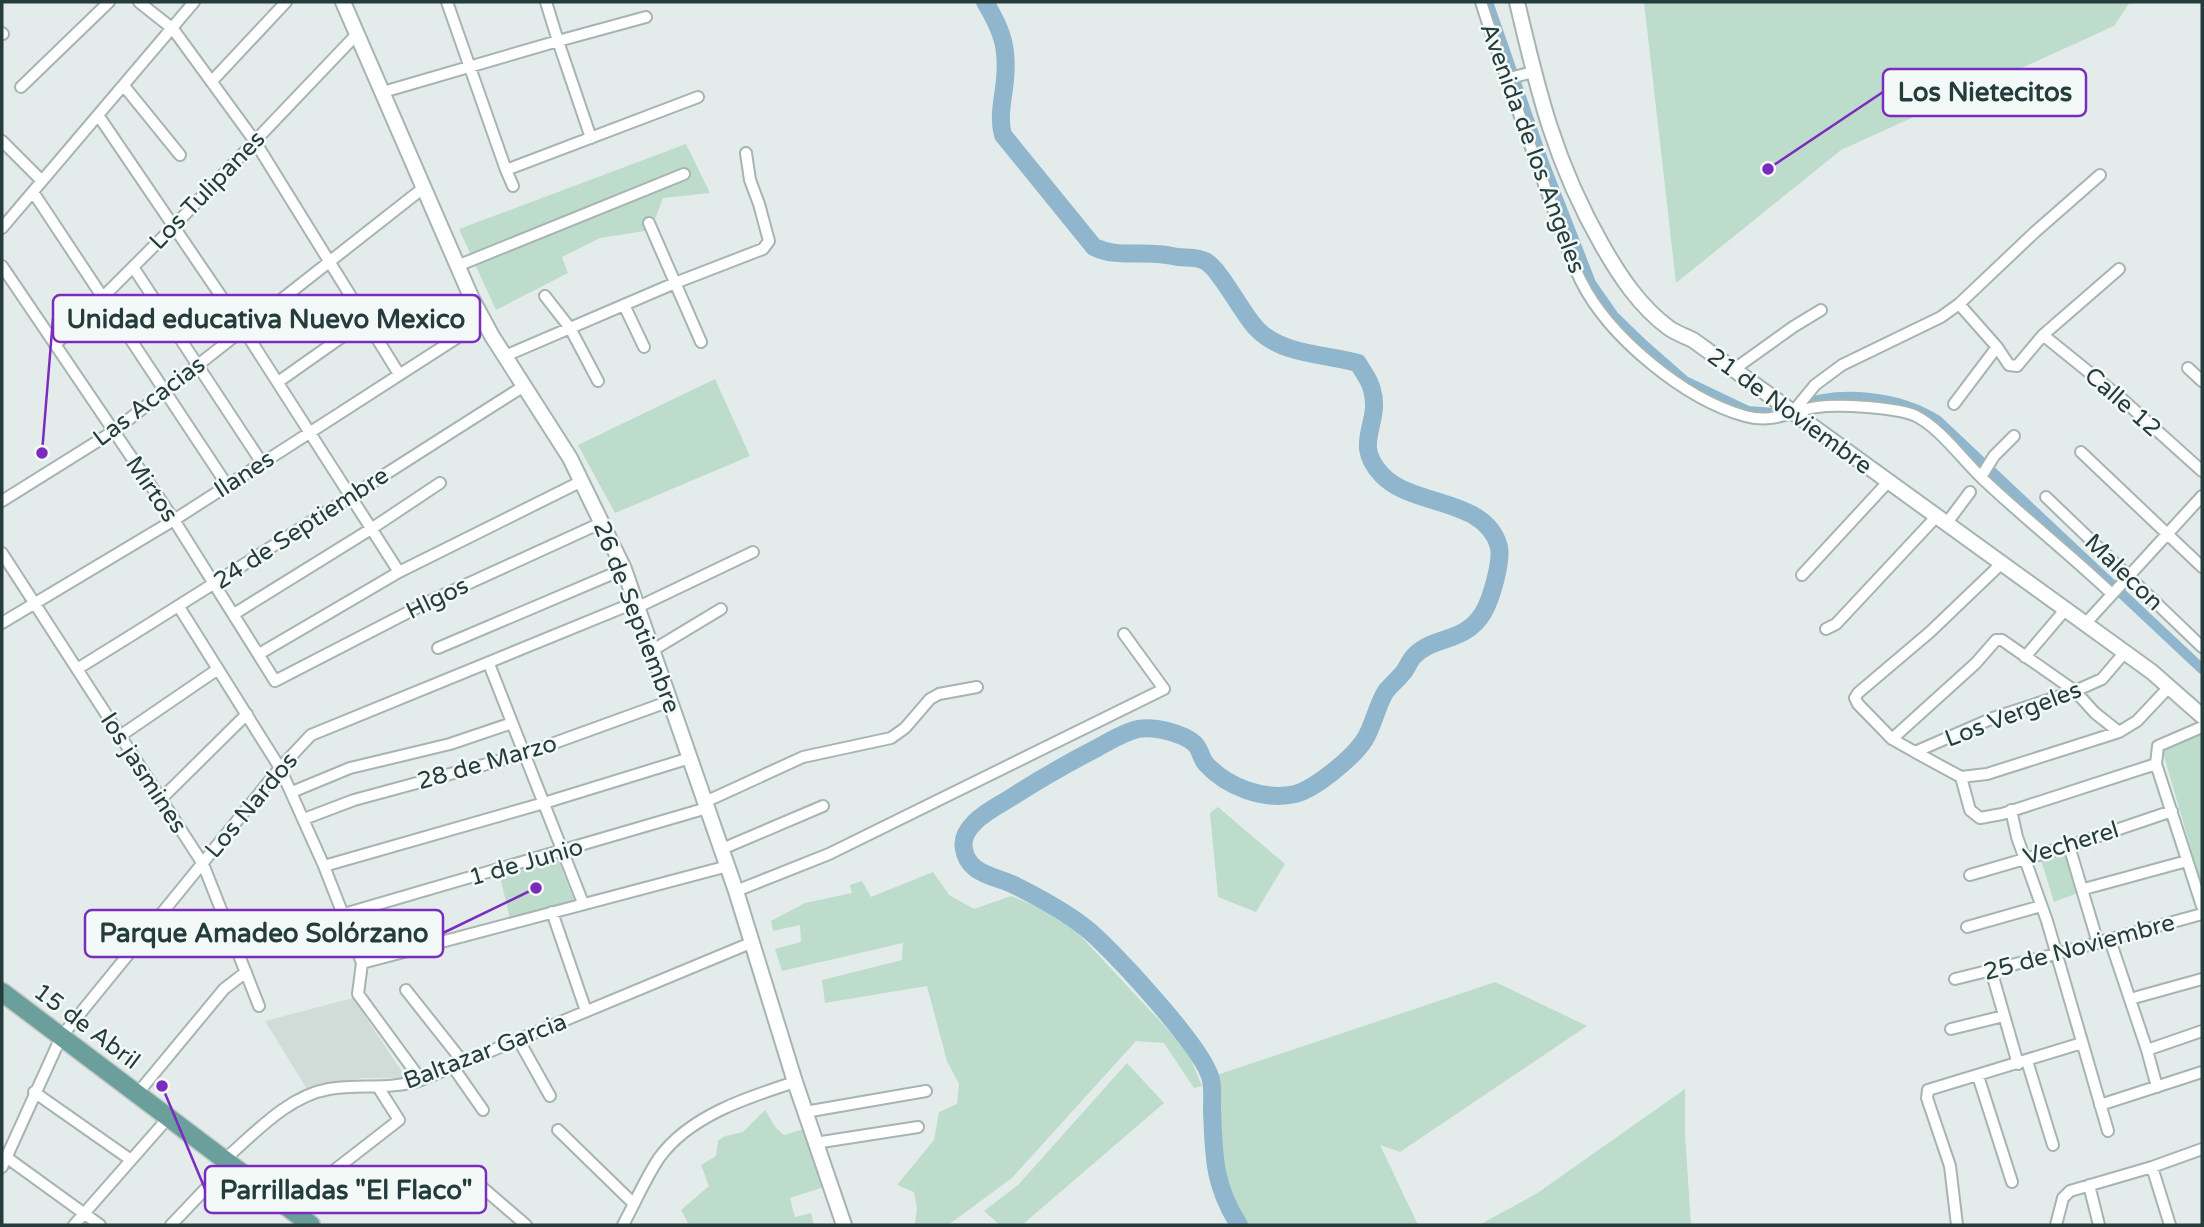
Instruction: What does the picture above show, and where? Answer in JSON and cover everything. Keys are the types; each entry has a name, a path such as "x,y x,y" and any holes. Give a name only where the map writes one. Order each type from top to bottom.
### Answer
{"main road":[{"name":"15 de Abril","path":"2,992 311,1225"}],"street":[{"path":"21,87 109,2"},
{"path":"139,2 173,29 213,80 254,140 399,374"},
{"path":"2,228 194,2"},
{"path":"213,80 286,2"},
{"name":"26 de Septiembre","path":"343,2 422,189 483,321 563,447 603,522 624,569 728,866 795,1082 844,1225"},
{"path":"447,2 513,186"},
{"path":"546,2 591,138"},
{"name":"Avenida de los Angeles","path":"1480,2 1518,76 1581,282 1609,322 1662,372 1692,393 1718,406 1743,416 1764,420 1817,407 1848,406 1914,415 2114,592"},
{"name":"21 de Noviembre","path":"1517,2 1518,76 1547,124 1564,169 1596,235 1619,275 1637,297 1669,328 1693,340 2125,652 2170,686 2202,716"},
{"path":"383,92 646,17"},
{"name":"Los Tulipanes","path":"55,345 173,227 358,33"},
{"path":"124,86 180,155"},
{"path":"506,170 698,97"},
{"path":"98,116 244,330 399,572"},
{"path":"2,141 42,181"},
{"path":"505,356 675,283 763,249 769,241 750,180 746,153"},
{"path":"457,266 684,174"},
{"path":"1793,412 1815,385 1842,365 1941,317 1959,304 2100,174"},
{"name":"Las Acacias","path":"2,501 114,431 422,189"},
{"path":"33,191 227,485"},
{"path":"649,223 701,342"},
{"name":"Mirtos","path":"2,265 174,520 275,681"},
{"path":"133,267 262,463"},
{"path":"1959,304 1997,347 2009,365 2017,366 2043,335 2119,269"},
{"path":"545,296 570,328 598,381"},
{"path":"624,305 644,347"},
{"path":"1733,370 1821,310"},
{"path":"278,382 366,320"},
{"name":"Ilanes","path":"2,622 174,520 483,321"},
{"name":"Calle 12","path":"2043,335 2122,399 2202,471"},
{"path":"1954,404 1997,347"},
{"path":"2188,368 2202,381"},
{"name":"24 de Septiembre","path":"77,669 214,585 524,386"},
{"path":"1983,474 1994,456 2014,436"},
{"path":"2081,452 2202,567"},
{"path":"259,654 399,572 582,481"},
{"path":"1802,575 1888,482"},
{"path":"233,614 371,530 440,483"},
{"path":"1826,629 1836,624 1970,492"},
{"path":"2085,624 2202,496"},
{"name":"Malecon","path":"2046,497 2126,578 2202,647"},
{"name":"HIgos","path":"275,681 430,601 603,522"},
{"name":"Los Nardos","path":"4,1162 61,1037 303,743 320,731 637,605 753,552"},
{"name":"los jasmines","path":"2,553 202,863 259,1006"},
{"name":"Los Vergeles","path":"2001,564 1930,632 1858,692 1855,698 1858,705 1892,739 1916,752 1993,718 2075,691 2102,679 2125,652"},
{"path":"438,648 624,569"},
{"path":"179,607 280,768 292,792 362,963 358,994 421,1080"},
{"path":"653,650 721,609"},
{"path":"2025,657 2065,610"},
{"path":"736,891 829,854 1164,689 1124,634"},
{"path":"1892,739 1976,663 1996,640 2002,640 2075,691 2095,713 2119,732"},
{"path":"489,664 583,904"},
{"path":"120,736 218,669"},
{"path":"1916,752 1961,777 1987,774 2119,732 2137,721 2170,686"},
{"name":"1 de Junio","path":"344,914 563,851 706,805 803,757 891,738 905,728 930,699 939,694 977,687"},
{"name":"28 de Marzo","path":"304,819 354,800 524,754 670,701"},
{"path":"161,799 247,714"},
{"path":"292,792 350,768 450,744 512,723"},
{"path":"2202,727 2158,746 2157,764 2202,905"},
{"path":"324,866 690,758"},
{"path":"1961,777 1970,810 1980,818 2157,764"},
{"path":"722,849 823,806"},
{"path":"2011,810 2108,1131"},
{"name":"Vecherel","path":"1970,875 2069,846 2172,811"},
{"path":"2069,846 2098,943"},
{"path":"2084,890 2187,861"},
{"path":"362,963 728,866"},
{"path":"1967,927 2041,906"},
{"path":"552,912 586,1011"},
{"name":"25 de Noviembre","path":"1955,979 2202,914"},
{"path":"2110,940 2157,1087"},
{"name":"Baltazar Garcia","path":"171,1225 228,1161 280,1113 310,1094 339,1088 409,1084 421,1080 753,942"},
{"path":"1991,970 2004,1016 2053,1145"},
{"path":"137,1094 225,989 246,972"},
{"path":"2130,999 2202,979"},
{"path":"406,990 458,1065 483,1110"},
{"path":"1951,1029 2004,1016"},
{"path":"2147,1050 2202,1031"},
{"path":"518,1039 550,1096"},
{"path":"1957,1225 1950,1166 1927,1098 1928,1090 2082,1043"},
{"path":"2100,1105 2202,1072"},
{"path":"1979,1076 2012,1182"},
{"path":"623,1225 660,1157 678,1138 724,1110 795,1082"},
{"path":"287,1207 399,1120 378,1087"},
{"path":"805,1112 926,1091"},
{"path":"34,1092 131,1160"},
{"path":"74,1225 168,1118"},
{"path":"815,1143 918,1127"},
{"path":"558,1130 634,1204"},
{"path":"2056,1225 2063,1198 2070,1191 2202,1149"},
{"path":"4,1162 100,1225"},
{"path":"2152,1167 2170,1225"},
{"path":"476,1182 526,1225"},
{"path":"2089,1185 2099,1225"}],"shaded area":[{"path":"353,998 406,1078 361,1078 307,1089 265,1021"}],"green space":[{"path":"1644,2 2130,2 2114,26 1841,150 1676,283"},
{"path":"686,144 710,193 663,198 651,230 600,238 562,257 568,273 496,310 459,229"},
{"path":"715,379 750,456 615,513 578,445"},
{"path":"2202,733 2202,887 2162,749 2190,734"},
{"path":"1218,807 1285,864 1256,912 1218,897 1210,813"},
{"path":"2067,853 2083,891 2054,902 2041,860"},
{"path":"557,857 574,900 510,919 500,876"},
{"path":"933,872 949,895 974,909 1011,896 1040,908 1075,930 1187,1050 1202,1086 1194,1088 1164,1043 1136,1041 1012,1178 948,1225 915,1225 917,1208 914,1192 897,1185 934,1140 939,1112 957,1104 959,1084 947,1061 927,986 825,1003 822,980 902,960 903,943 782,971 775,949 801,942 800,925 773,931 771,921 805,903 852,893 850,885 862,881 871,897"},
{"path":"1495,982 1587,1026 1400,1152 1380,1145 1418,1225 1240,1225 1222,1192 1213,1130 1211,1077"},
{"path":"1127,1063 1164,1103 1022,1225 1000,1225 984,1211 1018,1185"},
{"path":"1685,1089 1691,1225 1479,1225 1536,1194"},
{"path":"765,1110 776,1128 784,1135 804,1129 824,1187 790,1198 795,1217 811,1213 814,1225 689,1225 681,1210 709,1186 701,1165 716,1156 718,1141 725,1136 743,1132"}],"waterway":[{"path":"985,2 1000,30 1004,48 1006,68 1001,115 1003,135 1094,247 1117,253 1160,254 1202,260 1217,272 1251,322 1267,338 1292,349 1358,363 1370,383 1374,402 1368,443 1373,464 1395,486 1480,519 1492,531 1499,547 1497,571 1483,613 1467,630 1422,649 1414,656 1404,672 1386,691 1360,746 1313,786 1283,796 1259,794 1235,785 1215,772 1190,740 1168,731 1138,729 1117,737 1033,784 988,812 967,832 964,849 973,866 984,874 1043,900 1087,929 1154,998 1200,1056 1212,1083 1216,1169 1224,1196 1239,1225"},
{"path":"1488,2 1543,160 1591,283 1614,316 1685,381 1748,411 1774,413"},
{"path":"1796,406 1831,398 1868,398 1904,405 1937,420 2202,669"}],"place":[{"name":"Los Nietecitos","path":"1768,169"},
{"name":"Unidad educativa Nuevo Mexico","path":"42,453"},
{"name":"Parque Amadeo Solórzano","path":"536,888"},
{"name":"Parrilladas \"El Flaco\"","path":"162,1086"}]}
